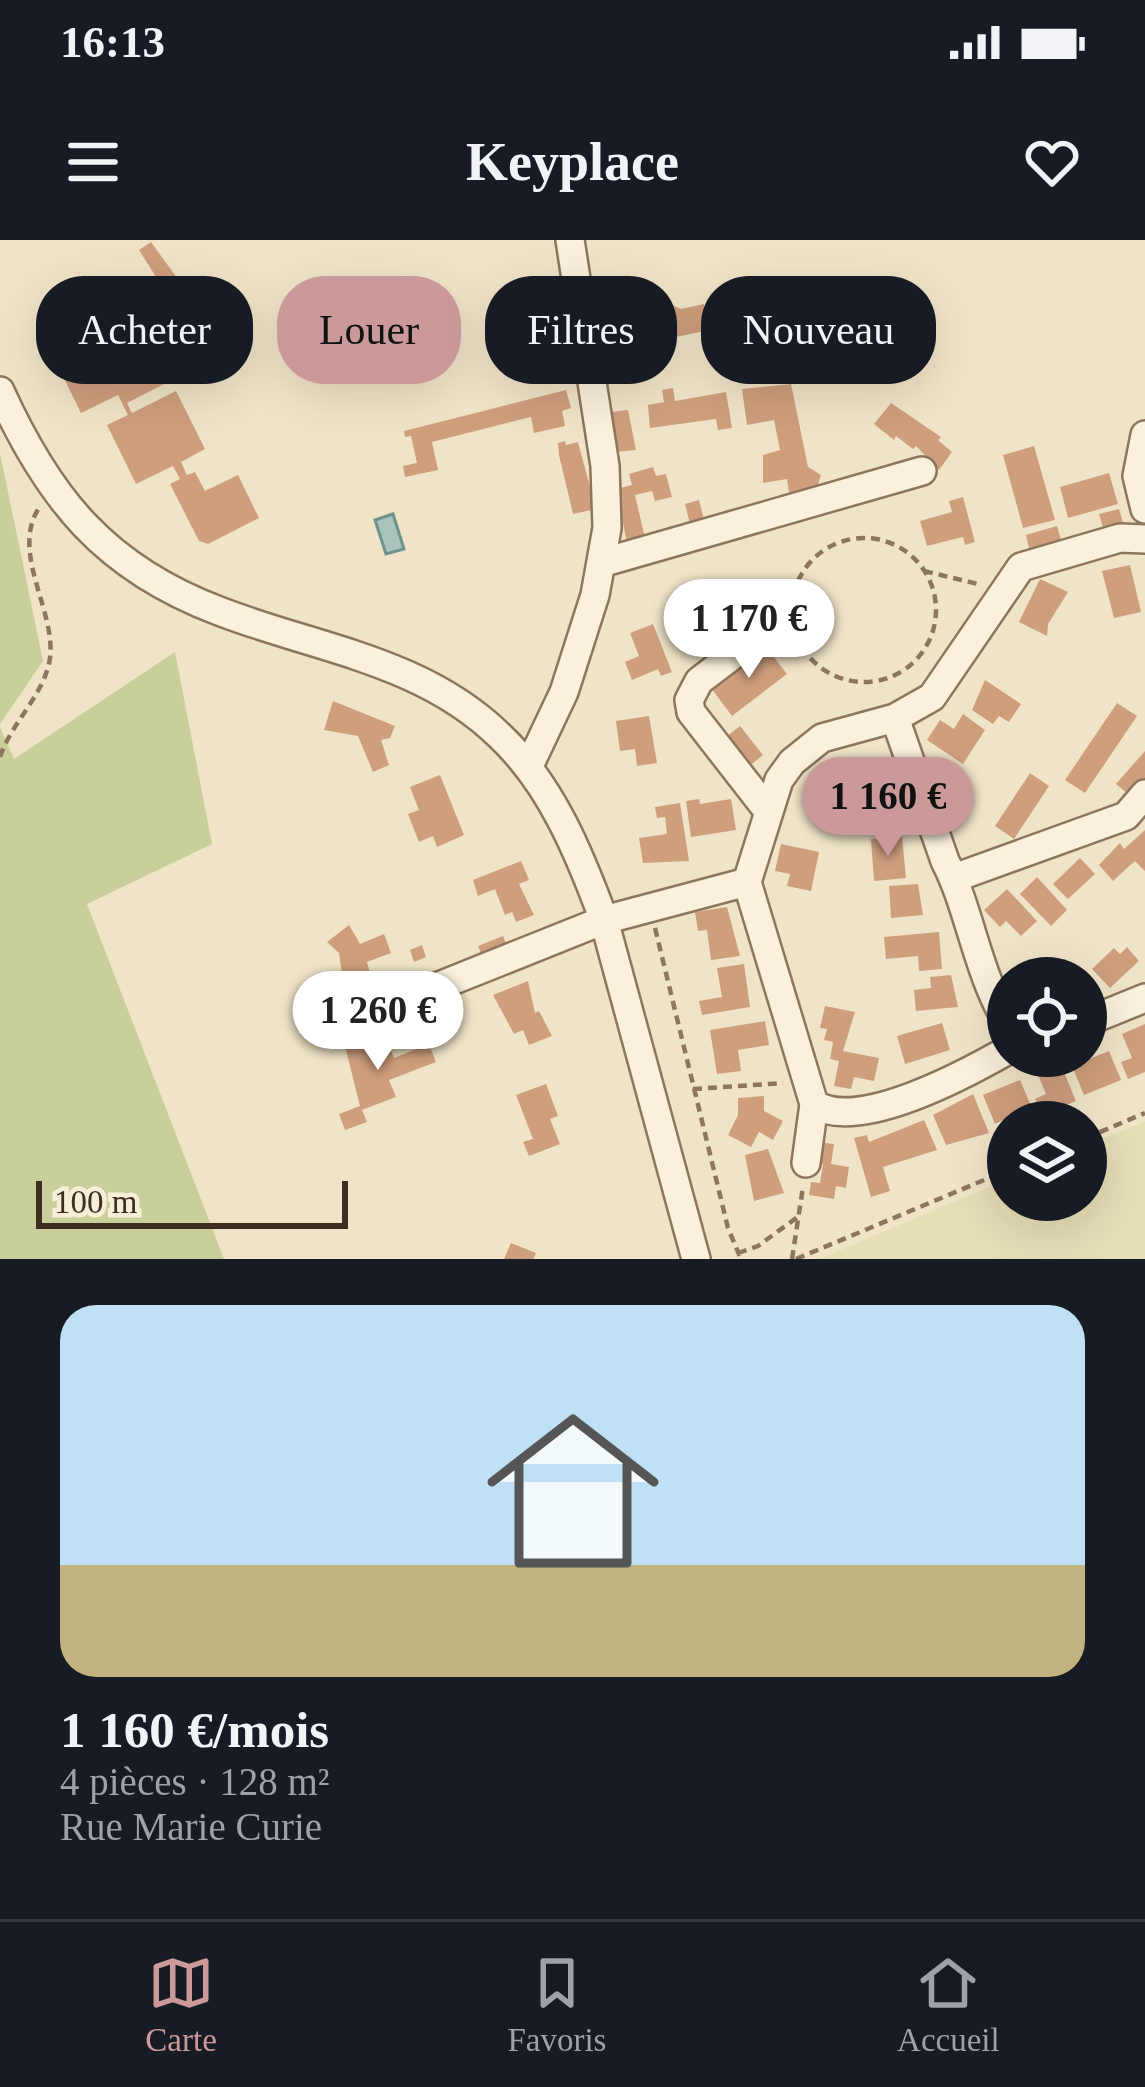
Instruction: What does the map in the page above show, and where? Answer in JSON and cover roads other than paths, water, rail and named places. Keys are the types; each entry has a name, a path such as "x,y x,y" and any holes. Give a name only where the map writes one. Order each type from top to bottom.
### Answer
{"street":[{"path":"529,766 564,692 607,528 604,466 570,240"},
{"path":"0,391 52,491 125,563 220,612 391,666 483,721 529,766 587,874 604,920 696,1259"},
{"path":"1145,434 1137,476 1145,509"},
{"path":"601,562 922,471"},
{"path":"806,1163 814,1104 747,882 768,811 792,762 822,738 915,710 950,677 1021,566 1120,538 1145,539"},
{"path":"748,643 692,690 691,712 768,811"},
{"path":"895,718 945,861 957,877 958,903 987,973"},
{"path":"957,877 1126,816 1145,794"},
{"path":"429,990 604,920 747,882"},
{"path":"1107,1013 1145,998"},
{"path":"814,1104 844,1115 883,1106 987,1059"}],"water":[{"path":"393,514 404,549 386,554 375,520"}]}
